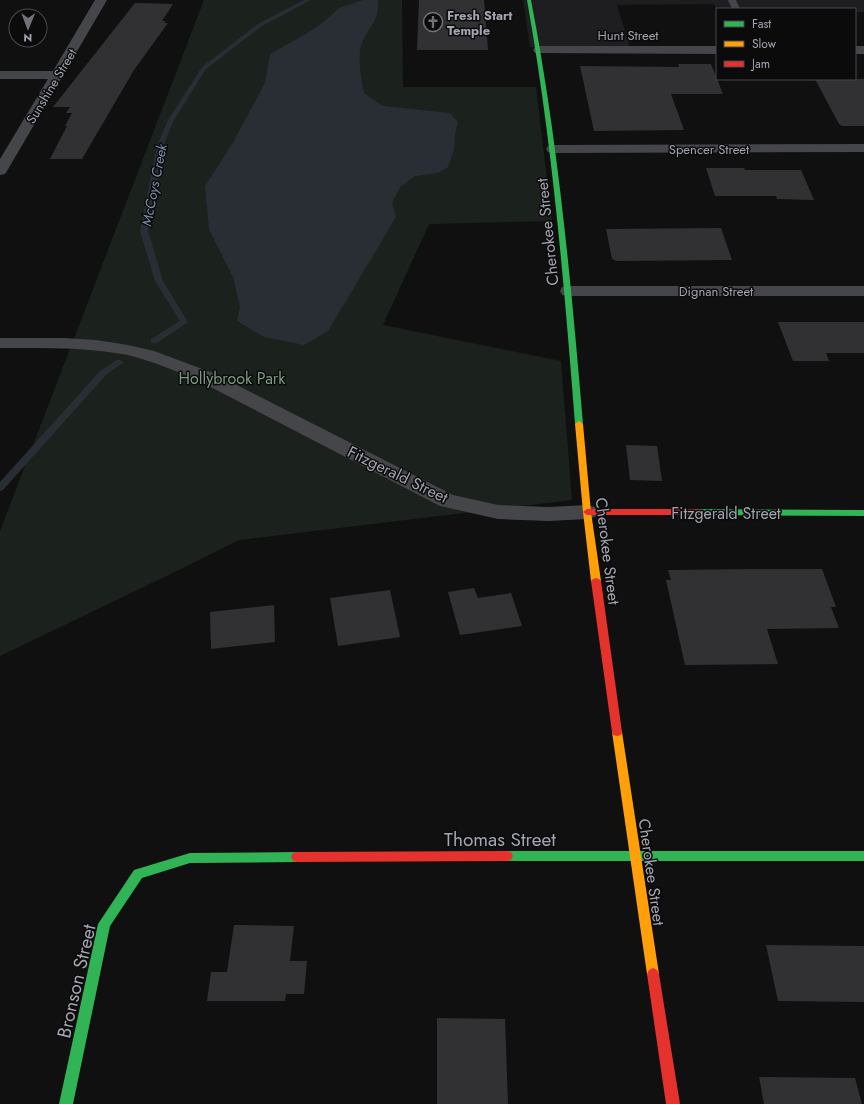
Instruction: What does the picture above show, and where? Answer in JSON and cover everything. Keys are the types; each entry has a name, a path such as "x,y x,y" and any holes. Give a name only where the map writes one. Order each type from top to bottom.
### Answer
{"street":[{"name":"Sunshine Street","path":"0,171 101,0"},
{"name":"Cherokee Street","path":"529,0 539,50 553,149 568,292 587,512 634,855 673,1104"},
{"name":"Hunt Street","path":"539,50 716,50"},
{"path":"0,75 58,75"},
{"name":"Spencer Street","path":"553,149 864,148"},
{"name":"Dignan Street","path":"568,292 864,291"},
{"name":"Fitzgerald Street","path":"0,343 66,343 94,345 128,350 169,362 206,377 447,500 498,512 549,514 587,512 864,513"},
{"name":"Thomas Street","path":"138,874 190,858 634,855 864,856"},
{"name":"Bronson Street","path":"66,1104 104,924 138,874"}],"shaded area":[{"path":"363,0 378,0 376,18 362,43 360,54 360,68 364,93 383,106 450,113 458,122 455,134 454,150 448,167 438,173 415,176 400,187 392,203 396,217 328,331 304,345 264,337 237,321 240,307 233,277 209,229 205,186 231,146 265,83 270,54 311,31 339,8"},
{"path":"523,0 864,0 864,12 856,12 856,8 716,9 714,4 617,5 630,47 530,47"}],"green space":[{"name":"Hollybrook Park","path":"204,0 402,0 403,87 536,87 552,221 429,224 383,325 561,361 572,500 239,540 0,656 0,531"}],"building":[{"path":"419,0 484,0 488,50 417,50"},
{"path":"135,3 173,4 162,21 166,21 164,23 168,23 134,70 82,159 50,159 72,113 66,113 70,107 53,107"},
{"path":"678,64 711,64 716,80 717,80 723,94 671,94 684,130 594,131 580,66 679,67"},
{"path":"864,79 864,126 842,126 839,124 816,80"},
{"path":"706,168 801,170 814,200 777,199 776,196 715,196"},
{"path":"721,228 732,260 617,261 612,259 606,229"},
{"path":"778,322 864,322 864,353 826,353 829,361 793,361"},
{"path":"626,445 657,446 662,481 630,480"},
{"path":"822,569 836,607 831,607 839,628 767,629 778,664 685,665 666,580 671,580 668,570"},
{"path":"474,588 478,598 511,593 522,626 460,635 448,592"},
{"path":"390,590 400,637 338,646 330,598"},
{"path":"274,605 275,642 211,649 210,612"},
{"path":"234,925 294,926 290,961 307,961 304,994 286,994 285,1001 207,1001 211,972 227,972"},
{"path":"766,945 864,946 864,1002 778,1001"},
{"path":"437,1018 505,1019 508,1104 437,1104"},
{"path":"759,1077 855,1078 862,1104 764,1104"}],"waterway":[{"name":"McCoys Creek","path":"154,341 184,322 159,281 144,231 160,146 171,120 204,68 260,25 308,0"},
{"name":"McCoys Creek","path":"0,488 103,373 120,362"}],"traffic: fast":[{"path":"529,0 539,52 554,158 579,424"},
{"path":"698,512 864,513"},
{"path":"507,856 864,856"},
{"path":"66,1104 104,924 138,874 190,858 297,857"}],"traffic: slow":[{"path":"579,424 587,512 596,581"},
{"path":"617,732 653,974"}],"traffic: jam":[{"path":"587,512 698,512"},
{"path":"596,581 617,732"},
{"path":"297,857 507,856"},
{"path":"653,974 673,1104"}],"place":[{"name":"Fresh Start Temple","path":"433,22"}]}
